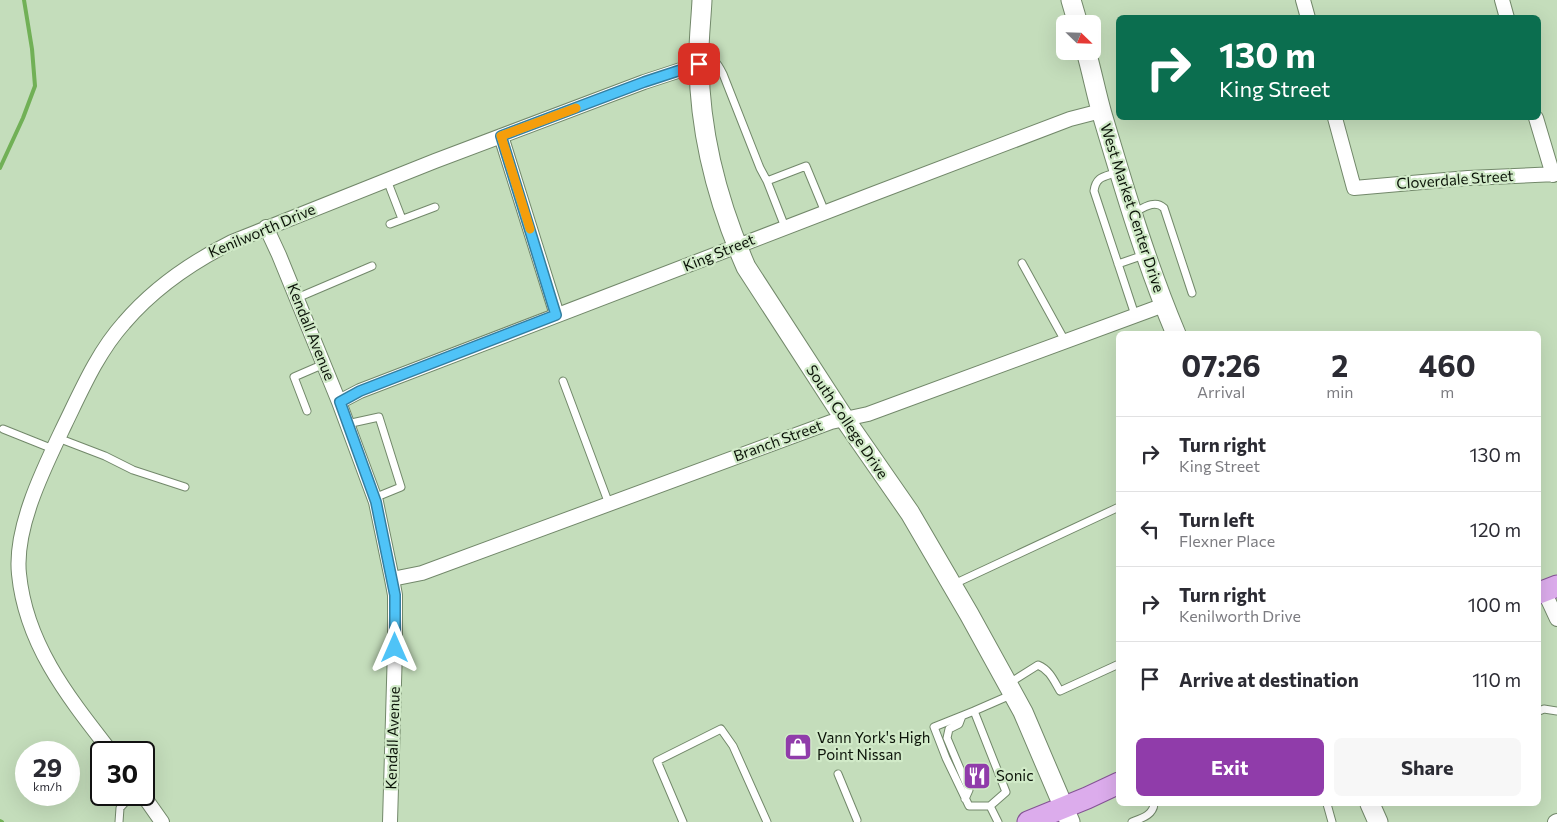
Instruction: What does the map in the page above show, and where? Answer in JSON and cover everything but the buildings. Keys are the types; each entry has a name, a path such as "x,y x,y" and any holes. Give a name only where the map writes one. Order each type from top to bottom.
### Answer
{"main road":[{"name":"South College Drive","path":"702,0 699,61 706,147 718,193 736,245 746,267 844,418 910,514 952,585 1023,712 1067,815"},
{"path":"1071,0 1075,15"},
{"name":"West Market Center Drive","path":"1088,60 1101,111 1132,213 1175,331"},
{"path":"1028,822 1067,815 1116,785"},
{"path":"1371,806 1378,822"}],"street":[{"path":"1303,0 1307,15"},
{"path":"1502,0 1506,15"},
{"name":"Kenilworth Drive","path":"102,741 64,691 46,661 24,604 18,572 20,543 28,511 56,444 80,392 104,349 123,324 143,303 189,266 232,242 387,180 699,61"},
{"name":"King Street","path":"340,402 360,391 664,275 736,245 1070,119 1101,111"},
{"name":"Cloverdale Street","path":"1336,120 1354,188 1468,178 1555,174"},
{"path":"1537,120 1555,174"},
{"path":"501,136 556,315"},
{"name":"Kendall Avenue","path":"266,228 340,402 374,498 392,579 395,595 395,648 390,822"},
{"name":"Branch Street","path":"392,579 422,573 830,422 868,414 1164,305"},
{"path":"1546,590 1557,619"},
{"path":"150,806 162,822"}],"lane":[{"path":"699,61 709,58 717,63 723,74 784,227"},
{"path":"767,181 806,166 826,212"},
{"path":"1120,171 1099,179 1095,183 1094,192 1136,315"},
{"path":"387,180 402,219"},
{"path":"1132,213 1154,203 1160,204 1164,208 1192,292"},
{"path":"390,224 435,207"},
{"path":"1118,264 1146,254"},
{"path":"1022,263 1065,341"},
{"path":"297,298 372,266"},
{"path":"307,411 294,377 324,364"},
{"path":"563,381 609,504"},
{"path":"347,424 379,417 401,487 374,498"},
{"path":"3,429 105,456 133,470 185,486"},
{"path":"952,585 1116,508"},
{"path":"974,711 1006,792 990,806 969,806 946,758 934,727 974,711 1010,689 1038,665 1049,672 1060,691 1116,665"},
{"path":"1541,710 1557,711"},
{"path":"962,716 959,724 950,729 947,738 969,790 965,799"},
{"path":"683,822 657,761 721,728 733,746 767,822"},
{"path":"838,774 855,821"},
{"path":"119,822 118,816 122,806"},
{"path":"990,806 998,822"},
{"path":"1132,822 1149,814 1154,806"},
{"path":"1328,806 1332,822"}],"waterway":[{"path":"0,168 23,118 35,86 32,49 24,0"}],"slow traffic":[{"path":"530,229 501,136 576,108"}],"place":[{"name":"Vann York's High Point Nissan","path":"798,747"},
{"name":"Sonic","path":"977,776"}],"route":[{"path":"395,648 395,595 376,502 340,402 360,391 556,315 501,136 644,82 699,64"}]}
